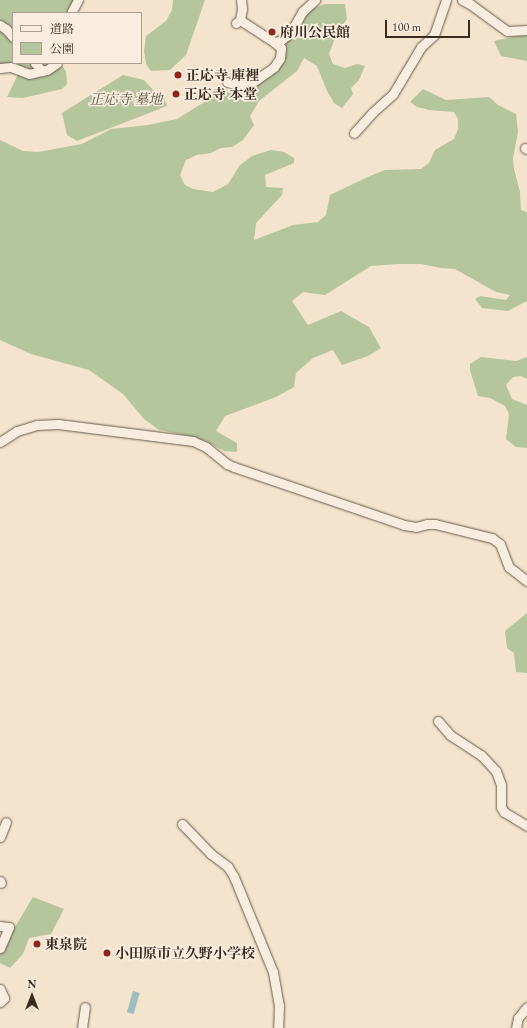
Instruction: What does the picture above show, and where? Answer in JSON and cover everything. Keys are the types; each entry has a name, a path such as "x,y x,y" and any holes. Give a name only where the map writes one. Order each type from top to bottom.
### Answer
{"street":[{"path":"72,12 78,0"},
{"path":"227,82 238,85 250,84 274,67 280,58 281,48 274,42 238,21 242,9 241,0"},
{"path":"274,42 280,40 290,32 302,12 315,0"},
{"path":"354,133 372,112 393,94 421,47 434,35 446,0"},
{"path":"462,0 470,4 507,31 527,30"},
{"path":"0,26 6,29 12,36"},
{"path":"36,64 42,71"},
{"path":"0,68 12,67 29,74 47,70 56,64"},
{"path":"0,442 17,431 37,426 58,424 180,438 193,441 206,447 226,464 404,525 416,526 435,524 492,538 500,544 509,567 527,581"},
{"path":"438,721 450,735 481,755 496,771 501,785 501,807 508,814 527,826"},
{"path":"0,837 6,822"},
{"path":"182,824 211,854 228,867 234,876 273,972 279,1005 278,1028"},
{"path":"0,926 9,927 0,948"},
{"path":"0,989 4,998 0,1002"},
{"path":"82,1028 85,1007"},
{"path":"516,1028 518,1018 527,1007"}],"green space":[{"path":"0,0 74,0 68,12 12,12 12,64 60,64 66,71 67,84 62,89 23,98 7,97 21,68 0,68"},
{"path":"173,0 205,0 186,55 170,70 151,71 146,64 144,51 146,36 166,21 172,10"},
{"path":"325,4 345,4 347,19 337,33 329,54 333,64 345,68 357,64 365,66 359,80 351,88 353,94 342,108 334,103 327,91 317,66 304,58 297,71 259,101 250,116 254,125 243,140 232,147 221,148 211,153 197,155 186,160 180,175 185,185 193,189 213,192 228,184 240,165 252,156 271,150 284,152 294,158 294,163 265,175 266,187 283,188 282,195 256,223 254,240 293,225 318,222 326,215 330,195 385,170 421,169 429,163 435,150 454,139 458,129 458,119 454,112 429,110 417,107 410,102 423,89 446,100 489,97 498,105 516,114 518,132 513,158 514,169 520,192 521,210 527,212 527,301 508,311 482,308 475,299 480,296 506,300 510,295 496,292 455,269 421,264 371,266 325,295 303,292 292,301 308,325 341,311 369,327 381,348 368,356 342,365 333,350 313,358 296,373 294,387 276,397 225,416 216,431 237,443 237,452 224,451 207,442 184,435 159,430 144,419 123,394 89,370 31,354 0,340 0,140 23,151 38,152 82,144 111,129 148,125 177,119 211,98 231,88 250,88 284,63 286,43 311,9"},
{"path":"527,34 527,61 501,56 494,41"},
{"name":"正応寺 墓地","path":"123,75 144,80 156,93 161,90 167,106 77,141 67,135 62,113"},
{"path":"481,357 516,361 527,357 527,379 521,376 513,377 506,385 512,399 527,405 527,448 516,447 506,439 509,414 505,406 490,398 478,396 470,370 470,364"},
{"path":"527,613 527,673 516,672 514,653 507,648 505,631"},
{"path":"33,897 64,909 51,934 29,938 23,954 10,968 0,963 0,952"}],"water":[{"path":"133,991 140,993 134,1014 127,1012"}],"place":[{"name":"府川公民館","path":"272,32"},
{"name":"正応寺 庫裡","path":"178,75"},
{"name":"正応寺 本堂","path":"176,94"},
{"name":"東泉院","path":"37,944"},
{"name":"小田原市立久野小学校","path":"107,953"}]}
